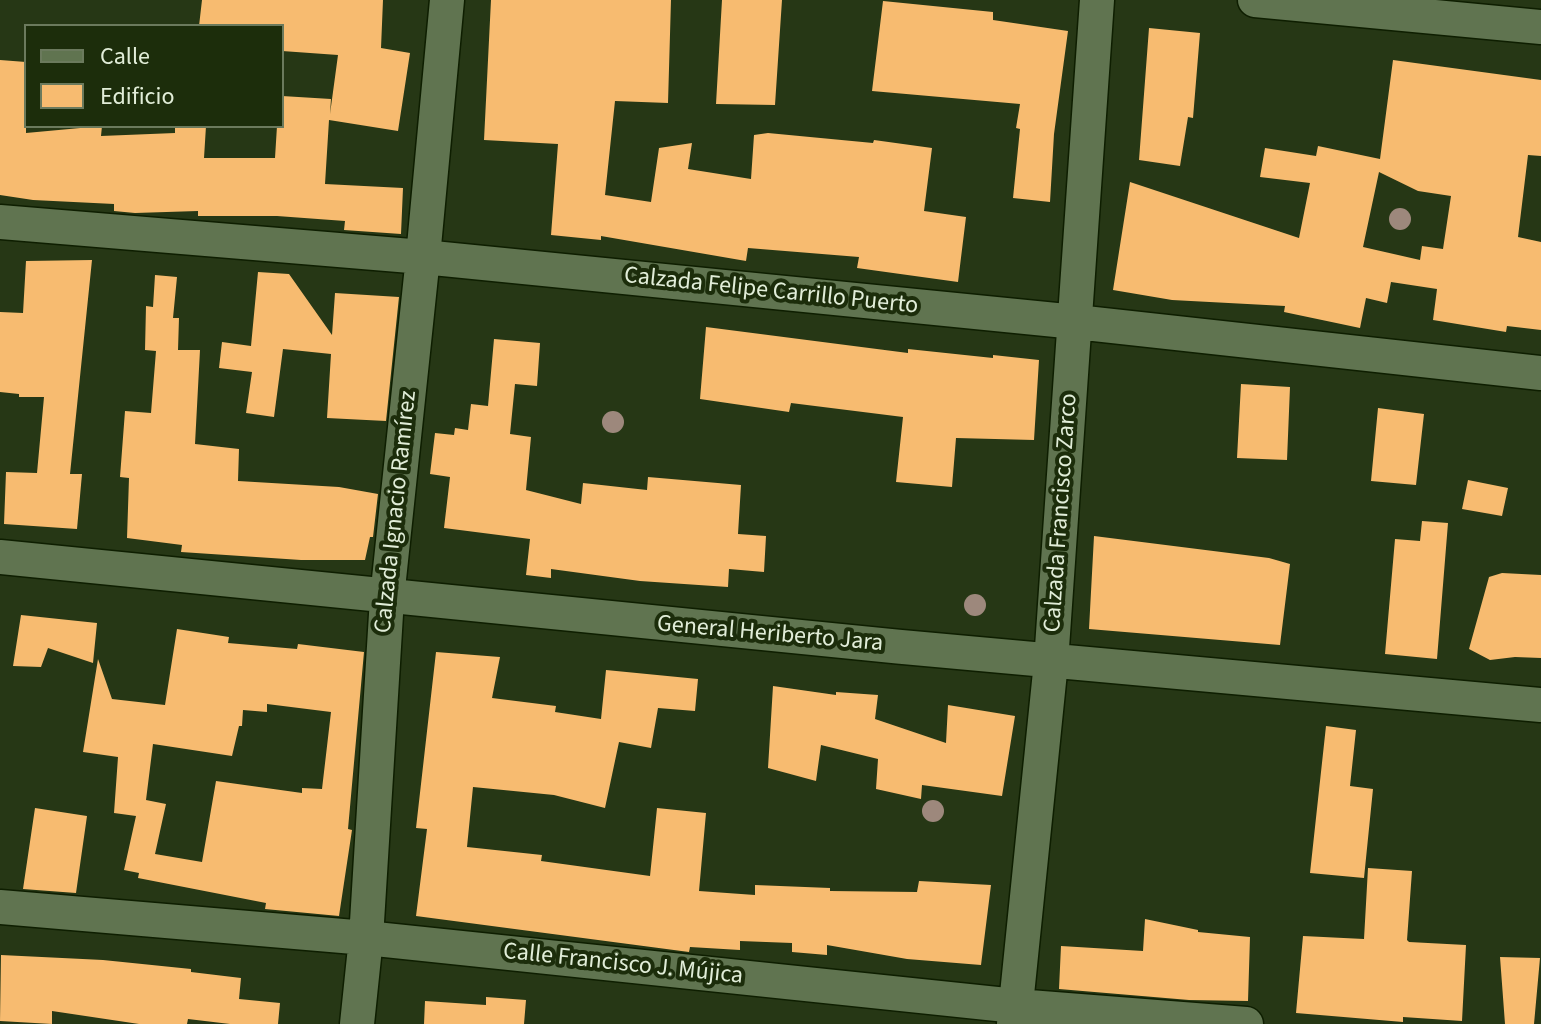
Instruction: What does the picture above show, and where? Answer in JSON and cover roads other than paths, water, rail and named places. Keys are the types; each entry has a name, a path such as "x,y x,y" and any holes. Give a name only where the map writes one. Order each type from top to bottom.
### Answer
{"street":[{"name":"Calzada Ignacio Ramírez","path":"357,1024 366,938 387,598 447,0"},
{"name":"Calzada Francisco Zarco","path":"1015,1015 1051,662 1097,0"},
{"path":"1255,0 1541,27"},
{"name":"Calzada Felipe Carrillo Puerto","path":"0,222 423,257 1076,322 1541,373"},
{"name":"General Heriberto Jara","path":"0,557 1051,662 1541,705"},
{"name":"Calle Francisco J. Mújica","path":"0,907 366,938 1015,1015 1246,1024"}]}
